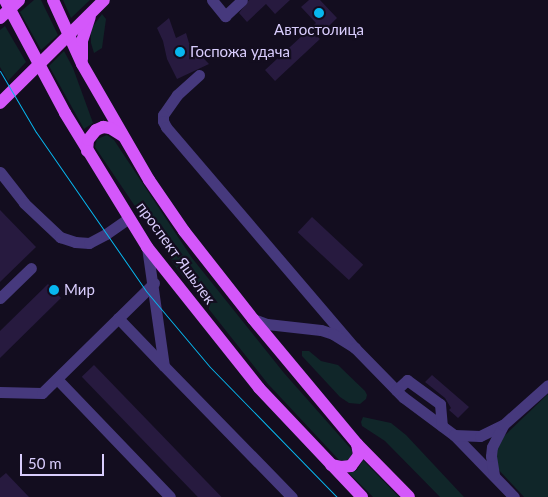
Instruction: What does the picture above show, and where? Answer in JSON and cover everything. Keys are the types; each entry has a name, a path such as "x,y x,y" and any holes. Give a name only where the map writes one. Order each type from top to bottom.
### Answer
{"main road":[{"path":"5,9 19,0"},
{"name":"проспект Яшьлек","path":"52,0 82,64 123,136 149,180 184,231 253,319 357,444 409,497"},
{"path":"0,103 104,0"},
{"name":"проспект Яшьлек","path":"5,9 87,151 148,247 259,388 362,497"},
{"path":"82,64 82,41 93,11"},
{"path":"87,151 88,140 96,130 104,127 110,128 123,136"},
{"path":"331,465 351,466 358,454 357,444"}],"street":[{"path":"212,0 225,16 242,0"},
{"path":"199,75 177,95 163,115 162,121 355,348 396,390 454,435 494,475 510,495"},
{"path":"0,172 24,203 60,237 75,242 90,243 129,218"},
{"path":"148,247 164,366"},
{"path":"0,298 32,268"},
{"path":"0,392 42,393 154,283"},
{"path":"306,328 319,321 319,306"},
{"path":"118,318 292,497"},
{"path":"253,319 268,324 306,328 333,334 355,348"},
{"path":"57,378 170,497"},
{"path":"396,390 407,380 440,404 442,426"},
{"path":"454,435 480,436 503,425 548,385"},
{"path":"494,475 491,456 492,447 503,425"}],"green space":[{"path":"34,0 41,0 58,35 41,50 20,12"},
{"path":"63,0 90,0 71,18"},
{"path":"102,14 106,19 102,48 94,53 91,43 91,29"},
{"path":"5,26 26,62 8,81 0,67 0,30"},
{"path":"64,51 73,68 93,123 84,129 49,66"},
{"path":"107,135 114,140 192,258 284,373 352,450 349,461 339,460 268,384 178,270 95,147 97,139"},
{"path":"302,351 309,351 321,361 338,365 365,391 366,399 360,404 349,403 340,397 302,356"},
{"path":"548,394 548,497 524,497 497,468 495,453 501,439"},
{"path":"363,417 391,423 406,435 464,497 440,497 385,441 362,426"},
{"path":"363,460 399,497 373,497 349,473 357,470"}],"building":[{"path":"249,0 290,0 275,14 266,4 247,22 239,13"},
{"path":"309,0 320,0 337,18 318,37 320,39 275,81 265,70 316,23 301,7"},
{"path":"169,18 176,38 186,33 189,43 209,64 177,79 167,59 163,41 157,28"},
{"path":"0,210 36,247 0,282"},
{"path":"312,217 363,265 349,280 298,232"},
{"path":"48,284 61,298 0,358 0,331"},
{"path":"94,365 221,497 198,497 82,377"},
{"path":"432,375 469,407 458,418 449,410 451,408 445,398 425,382"},
{"path":"6,473 29,497 0,497 0,478"}],"tram line":[{"path":"0,71 36,132 146,291 210,367 337,497"}],"place":[{"name":"Автостолица","path":"319,13"},
{"name":"Госпожа удача","path":"180,52"},
{"name":"Мир","path":"54,290"}]}
